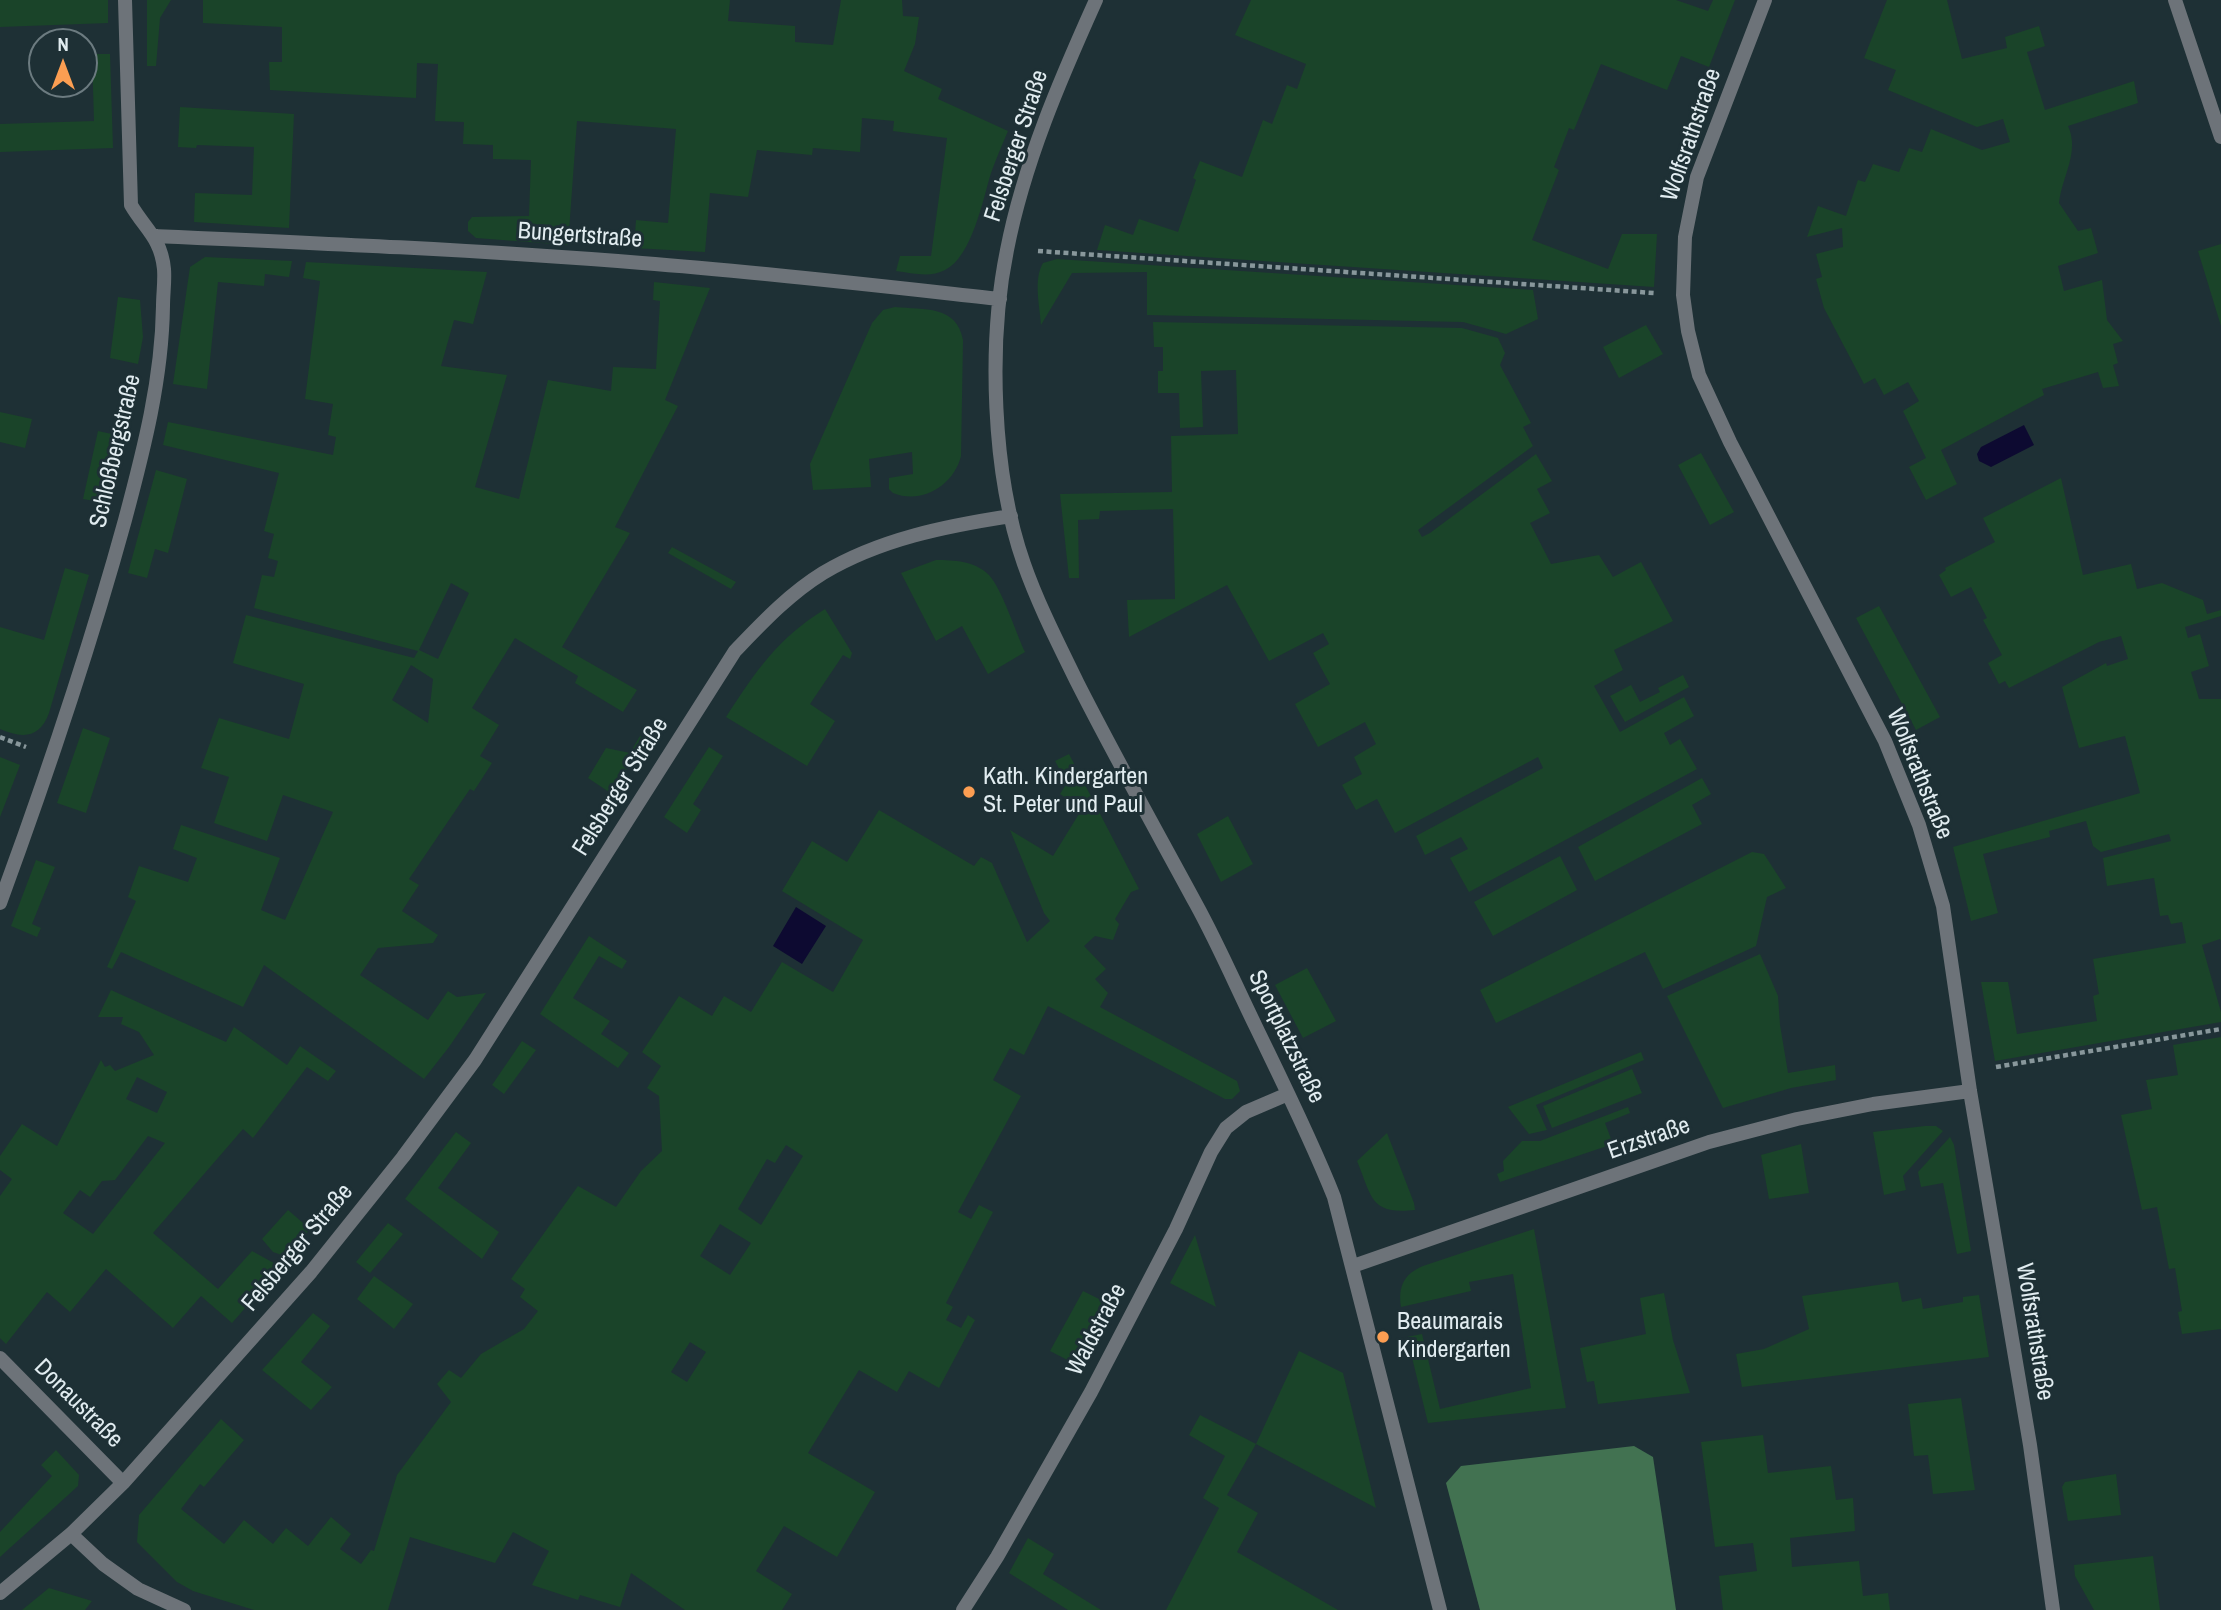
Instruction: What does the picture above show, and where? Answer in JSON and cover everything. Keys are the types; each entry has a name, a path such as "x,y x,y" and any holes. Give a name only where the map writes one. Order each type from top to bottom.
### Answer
{"street":[{"name":"Schloßbergstraße","path":"0,903 53,758 95,630 156,397 163,333 164,268 155,236 141,222 131,205 125,0"},
{"name":"Felsberger Straße","path":"0,1593 71,1534 123,1483 311,1272 403,1157 475,1060 735,651 774,611 812,581 868,550 947,526 1011,516 1000,454 996,369 1000,299 1007,250 1026,176 1069,62 1096,0"},
{"name":"Wolfsrathstraße","path":"1765,0 1697,177 1685,237 1683,295 1688,331 1699,375 1730,442 1885,741 1919,825 1943,906 1970,1091 2030,1446 2053,1610"},
{"path":"2175,0 2221,137"},
{"name":"Bungertstraße","path":"155,236 432,248 630,262 851,281 1000,299"},
{"name":"Sportplatzstraße","path":"1011,516 1023,564 1056,639 1108,744 1199,909 1311,1139 1334,1197 1440,1610"},
{"name":"Erzstraße","path":"1353,1266 1709,1142 1797,1119 1873,1104 1970,1091"},
{"name":"Waldstraße","path":"962,1610 997,1557 1091,1392 1226,1128 1246,1112 1288,1094"},
{"name":"Donaustraße","path":"0,1358 123,1483"},
{"path":"71,1534 103,1564 138,1589 184,1610"}],"path":[{"path":"1007,250 1683,295"},
{"path":"1968,1072 2221,1029"}],"green space":[{"path":"0,0 108,0 108,23 0,27"},
{"path":"147,0 171,0 160,18 156,66 147,66"},
{"path":"203,0 730,0 728,21 795,26 795,42 833,45 841,0 902,0 903,16 919,17 915,44 904,71 942,89 938,99 1008,131 969,240 954,263 933,274 896,271 900,256 931,256 947,138 893,131 894,121 862,118 860,152 813,148 812,155 757,150 748,197 710,193 705,252 634,248 636,220 668,223 676,129 577,121 568,245 476,238 468,231 468,222 472,217 529,216 531,160 493,159 493,145 463,144 464,122 435,121 438,64 417,63 416,98 270,90 269,62 282,62 282,27 203,23"},
{"path":"1251,0 1676,0 1708,11 1713,0 1735,0 1709,67 1681,56 1667,90 1601,64 1574,130 1569,128 1554,167 1559,170 1532,240 1608,269 1622,234 1657,234 1654,287 1097,250 1105,225 1133,235 1139,219 1178,232 1200,161 1242,177 1263,120 1272,124 1287,85 1297,89 1306,64 1235,35"},
{"path":"1887,0 1947,0 1962,59 2007,48 2005,37 2039,26 2045,46 2027,52 2045,110 2134,81 2138,103 2068,126 2071,155 2059,203 2078,231 2091,228 2098,253 2058,266 2064,291 2102,280 2107,320 2123,341 2113,344 2118,363 2113,365 2119,386 2103,388 2098,372 2042,389 2044,395 1941,450 1957,484 1926,500 1909,467 1926,458 1903,411 1919,401 1908,382 1884,395 1875,378 1864,384 1824,308 1816,279 1822,277 1816,254 1843,247 1842,228 1807,237 1818,206 1846,216 1858,180 1865,182 1873,164 1899,172 1909,148 1922,152 1931,129 1982,150 2010,142 2003,119 1977,127 1888,90 1896,70 1864,58"},
{"path":"98,54 110,54 113,148 0,152 0,124 94,121 93,98 98,98"},
{"path":"180,107 294,114 289,228 194,222 195,193 252,195 254,147 178,147"},
{"path":"2221,244 2221,326 2198,251"},
{"path":"205,257 292,261 289,277 265,274 264,286 218,282 207,389 173,384 190,267"},
{"path":"1057,259 1533,290 1538,319 1506,334 1463,322 1147,315 1147,272 1072,273 1041,325 1038,277 1043,263"},
{"path":"306,262 487,272 473,324 454,320 441,366 507,375 475,487 519,499 548,380 611,391 613,367 656,369 660,301 653,300 654,282 710,288 665,400 678,406 615,527 630,533 562,647 637,690 623,712 575,683 578,676 515,638 472,708 499,725 480,756 492,763 474,791 470,789 409,879 419,885 402,911 438,935 433,943 378,948 360,975 428,1020 448,991 457,997 486,993 424,1079 264,965 243,1007 121,952 112,969 107,967 136,901 128,897 139,866 188,882 197,858 173,849 181,825 280,858 261,910 285,920 333,812 283,795 267,841 214,823 229,777 201,768 219,718 289,739 304,684 233,663 246,615 414,658 418,651 254,608 262,575 274,577 278,561 268,558 274,534 264,531 279,473 163,445 168,422 333,455 336,437 328,435 333,404 305,399 320,281 303,278","holes":["451,583 469,593 438,659 419,650","411,665 433,679 428,723 392,700"]},
{"path":"118,297 140,300 143,337 138,364 110,358"},
{"path":"895,307 938,312 954,320 960,329 963,340 961,456 957,466 944,484 935,490 915,496 904,496 889,489 889,478 913,474 912,452 869,459 871,487 813,490 810,464 872,323 883,310"},
{"path":"1153,322 1462,328 1498,338 1505,353 1500,365 1531,423 1523,427 1533,446 1418,530 1422,537 1430,533 1536,454 1552,481 1537,489 1550,513 1530,523 1551,564 1599,555 1613,577 1641,562 1673,621 1614,650 1623,670 1594,686 1620,732 1684,697 1694,716 1664,733 1670,745 1680,739 1697,769 1469,892 1450,858 1468,849 1461,837 1425,855 1416,836 1543,768 1538,757 1395,833 1377,799 1356,810 1342,785 1362,774 1354,757 1376,744 1365,722 1318,747 1295,704 1330,684 1313,653 1329,644 1323,633 1269,661 1227,585 1129,637 1127,600 1175,599 1173,509 1100,511 1099,519 1078,520 1079,578 1069,578 1060,494 1172,492 1171,436 1238,434 1236,370 1201,371 1203,427 1180,428 1179,393 1158,393 1158,371 1163,371 1163,347 1154,347"},
{"path":"1646,325 1663,354 1619,378 1603,347"},
{"path":"0,412 32,419 25,448 0,442"},
{"path":"98,431 121,436 106,503 83,499"},
{"path":"1701,453 1734,512 1710,525 1678,465"},
{"path":"156,470 187,479 168,553 155,549 147,578 128,573"},
{"path":"2061,478 2083,575 2131,564 2137,589 2162,583 2203,600 2207,614 2221,610 2221,616 2185,627 2188,638 2200,634 2209,666 2191,672 2199,699 2221,699 2221,941 2220,939 2202,945 2221,1012 2221,1022 1995,1061 1981,982 2008,982 2017,1034 2097,1021 2093,996 2099,994 2093,959 2186,943 2182,922 2171,924 2168,915 2160,916 2154,878 2107,886 2103,858 2171,841 2169,834 2101,852 2093,846 2086,821 2049,831 2050,837 1983,854 1998,913 1971,921 1953,847 2140,793 2125,736 2079,748 2062,687 2106,663 2107,666 2128,659 2121,636 2099,642 2009,688 2005,681 1999,684 1988,663 2002,655 1983,620 1987,618 1971,587 1951,597 1939,575 1945,568 1995,542 1983,518"},
{"path":"672,547 736,582 731,589 668,553"},
{"path":"936,560 971,564 989,575 1004,601 1025,652 988,674 962,626 936,641 901,573"},
{"path":"65,568 89,575 49,713 41,727 30,734 16,734 0,729 0,627 44,640"},
{"path":"1879,606 1940,717 1916,730 1856,618"},
{"path":"825,609 852,653 850,659 843,655 810,704 835,721 807,766 726,717 747,685 780,644"},
{"path":"1683,675 1689,687 1625,722 1610,696 1631,685 1640,702 1660,692 1658,688"},
{"path":"83,728 110,738 86,813 57,803"},
{"path":"640,736 645,739 612,794 588,778 606,748 630,753"},
{"path":"709,747 723,756 693,804 701,810 687,833 664,817"},
{"path":"1069,754 1139,889 1131,892 1115,919 1119,924 1113,940 1095,936 1084,946 1106,969 1095,979 1108,993 1100,1007 1237,1081 1240,1091 1232,1099 1225,1099 1048,1006 1024,1055 1010,1048 993,1080 1021,1096 958,1212 971,1219 979,1205 993,1212 946,1303 953,1307 946,1320 961,1328 968,1315 975,1320 939,1388 909,1371 897,1392 859,1370 808,1453 875,1492 837,1557 784,1526 756,1571 792,1594 782,1610 685,1610 631,1573 620,1607 580,1595 578,1600 532,1585 549,1551 513,1532 495,1563 410,1537 388,1610 254,1610 193,1591 177,1582 137,1542 139,1515 221,1419 244,1440 204,1487 200,1484 181,1509 224,1544 244,1520 273,1544 286,1528 308,1546 331,1517 351,1534 340,1549 361,1564 371,1550 374,1551 397,1475 451,1402 437,1384 449,1370 461,1378 481,1354 524,1329 538,1311 520,1297 525,1289 511,1279 578,1186 616,1207 641,1171 662,1151 659,1096 647,1088 661,1066 642,1052 679,996 712,1016 724,996 751,1012 782,962 833,992 863,940 782,891 812,841 847,862 879,810 974,866 981,857 992,863 1027,942 1050,921 1044,913 1010,830 1053,856 1082,809 1060,794 1067,783 1055,761","holes":["786,1145 803,1156 761,1225 738,1209 767,1159 775,1163","720,1224 751,1243 730,1275 700,1256","690,1342 706,1352 687,1382 671,1372"]},
{"path":"0,757 20,765 0,817"},
{"path":"1702,778 1711,794 1692,805 1702,824 1595,881 1578,847"},
{"path":"1228,816 1253,864 1221,882 1197,834"},
{"path":"1752,852 1764,854 1786,888 1767,897 1756,946 1663,989 1645,952 1496,1023 1480,990"},
{"path":"1560,856 1577,890 1493,936 1474,902"},
{"path":"36,860 55,867 32,924 41,928 37,937 11,926"},
{"path":"589,936 627,961 622,969 599,956 573,998 610,1021 601,1034 629,1053 618,1068 540,1014"},
{"path":"1760,954 1778,996 1788,1073 1835,1065 1836,1080 1791,1088 1723,1108 1667,996"},
{"path":"1307,968 1336,1021 1303,1038 1275,985"},
{"path":"111,990 226,1042 234,1027 287,1065 300,1046 336,1071 328,1081 307,1067 253,1138 243,1129 153,1233 218,1289 252,1251 281,1267 232,1323 201,1296 173,1328 106,1269 70,1312 47,1292 6,1344 0,1338 0,1196 12,1179 0,1170 0,1156 22,1124 57,1146 101,1060 105,1067 110,1065 115,1071 154,1055 139,1032 121,1024 123,1017 98,1017","holes":["137,1077 167,1092 157,1113 126,1099","148,1136 165,1143 93,1234 63,1213 80,1190 90,1197 102,1181 115,1180"]},
{"path":"2221,1037 2221,1329 2182,1334 2178,1312 2182,1311 2175,1268 2169,1269 2157,1207 2142,1210 2121,1115 2152,1109 2146,1080 2178,1075 2173,1045"},
{"path":"522,1041 536,1050 504,1094 492,1085"},
{"path":"1641,1052 1644,1060 1536,1105 1547,1130 1529,1134 1508,1107"},
{"path":"1632,1069 1642,1093 1552,1128 1543,1106"},
{"path":"1628,1107 1630,1113 1605,1123 1613,1144 1500,1182 1497,1174 1504,1171 1503,1161 1522,1141 1540,1141"},
{"path":"1936,1126 1943,1131 1903,1176 1906,1190 1884,1195 1873,1132"},
{"path":"456,1132 471,1143 438,1188 499,1232 482,1259 405,1199"},
{"path":"1387,1133 1415,1210 1389,1210 1375,1201 1357,1161"},
{"path":"1950,1137 1954,1145 1971,1251 1957,1254 1943,1183 1921,1187 1918,1172"},
{"path":"1801,1144 1809,1193 1769,1199 1761,1155"},
{"path":"288,1210 310,1229 288,1257 273,1252 262,1239"},
{"path":"388,1223 403,1234 370,1273 356,1262"},
{"path":"1534,1229 1566,1408 1428,1423 1407,1337 1422,1334 1440,1409 1531,1388 1513,1274 1469,1282 1471,1291 1401,1307 1400,1293 1404,1282 1411,1273 1423,1266"},
{"path":"1195,1235 1216,1307 1170,1283"},
{"path":"374,1276 413,1304 394,1329 357,1299"},
{"path":"1898,1282 1902,1302 1921,1298 1923,1309 1963,1302 1963,1297 1979,1295 1989,1357 1742,1387 1736,1354 1764,1349 1809,1329 1802,1296"},
{"path":"1083,1291 1113,1306 1081,1367 1050,1351"},
{"path":"1664,1293 1673,1340 1690,1393 1598,1404 1594,1381 1587,1382 1580,1348 1646,1334 1640,1298"},
{"path":"313,1313 330,1326 301,1362 332,1387 311,1410 262,1370"},
{"path":"1299,1351 1343,1373 1376,1508 1256,1444"},
{"path":"1961,1398 1975,1490 1933,1494 1928,1455 1914,1456 1908,1404"},
{"path":"1200,1415 1256,1444 1227,1495 1258,1513 1237,1552 1338,1610 1166,1610 1219,1508 1203,1498 1225,1456 1189,1435"},
{"path":"1763,1435 1768,1473 1831,1466 1836,1500 1853,1498 1855,1531 1790,1538 1792,1567 1859,1561 1863,1596 1888,1593 1890,1610 1723,1610 1719,1576 1757,1571 1753,1543 1715,1547 1701,1442"},
{"path":"1634,1446 1653,1457 1676,1610 1480,1610 1446,1483 1461,1466"},
{"path":"56,1450 79,1475 78,1486 0,1557 0,1532 52,1476 41,1465"},
{"path":"2116,1474 2121,1515 2068,1521 2062,1487 2065,1482"},
{"path":"1028,1538 1054,1554 1043,1574 1101,1610 1068,1610 1009,1573"},
{"path":"2153,1556 2160,1610 2094,1610 2075,1576 2074,1565"},
{"path":"49,1588 92,1601 85,1610 22,1610"}],"shaded area":[{"path":"2024,425 2034,445 1991,467 1979,461 1977,454 1981,447"},
{"path":"796,907 826,926 802,964 773,946"}],"place":[{"name":"Kath. Kindergarten St. Peter und Paul","path":"969,792"},
{"name":"Beaumarais Kindergarten","path":"1383,1337"}]}
